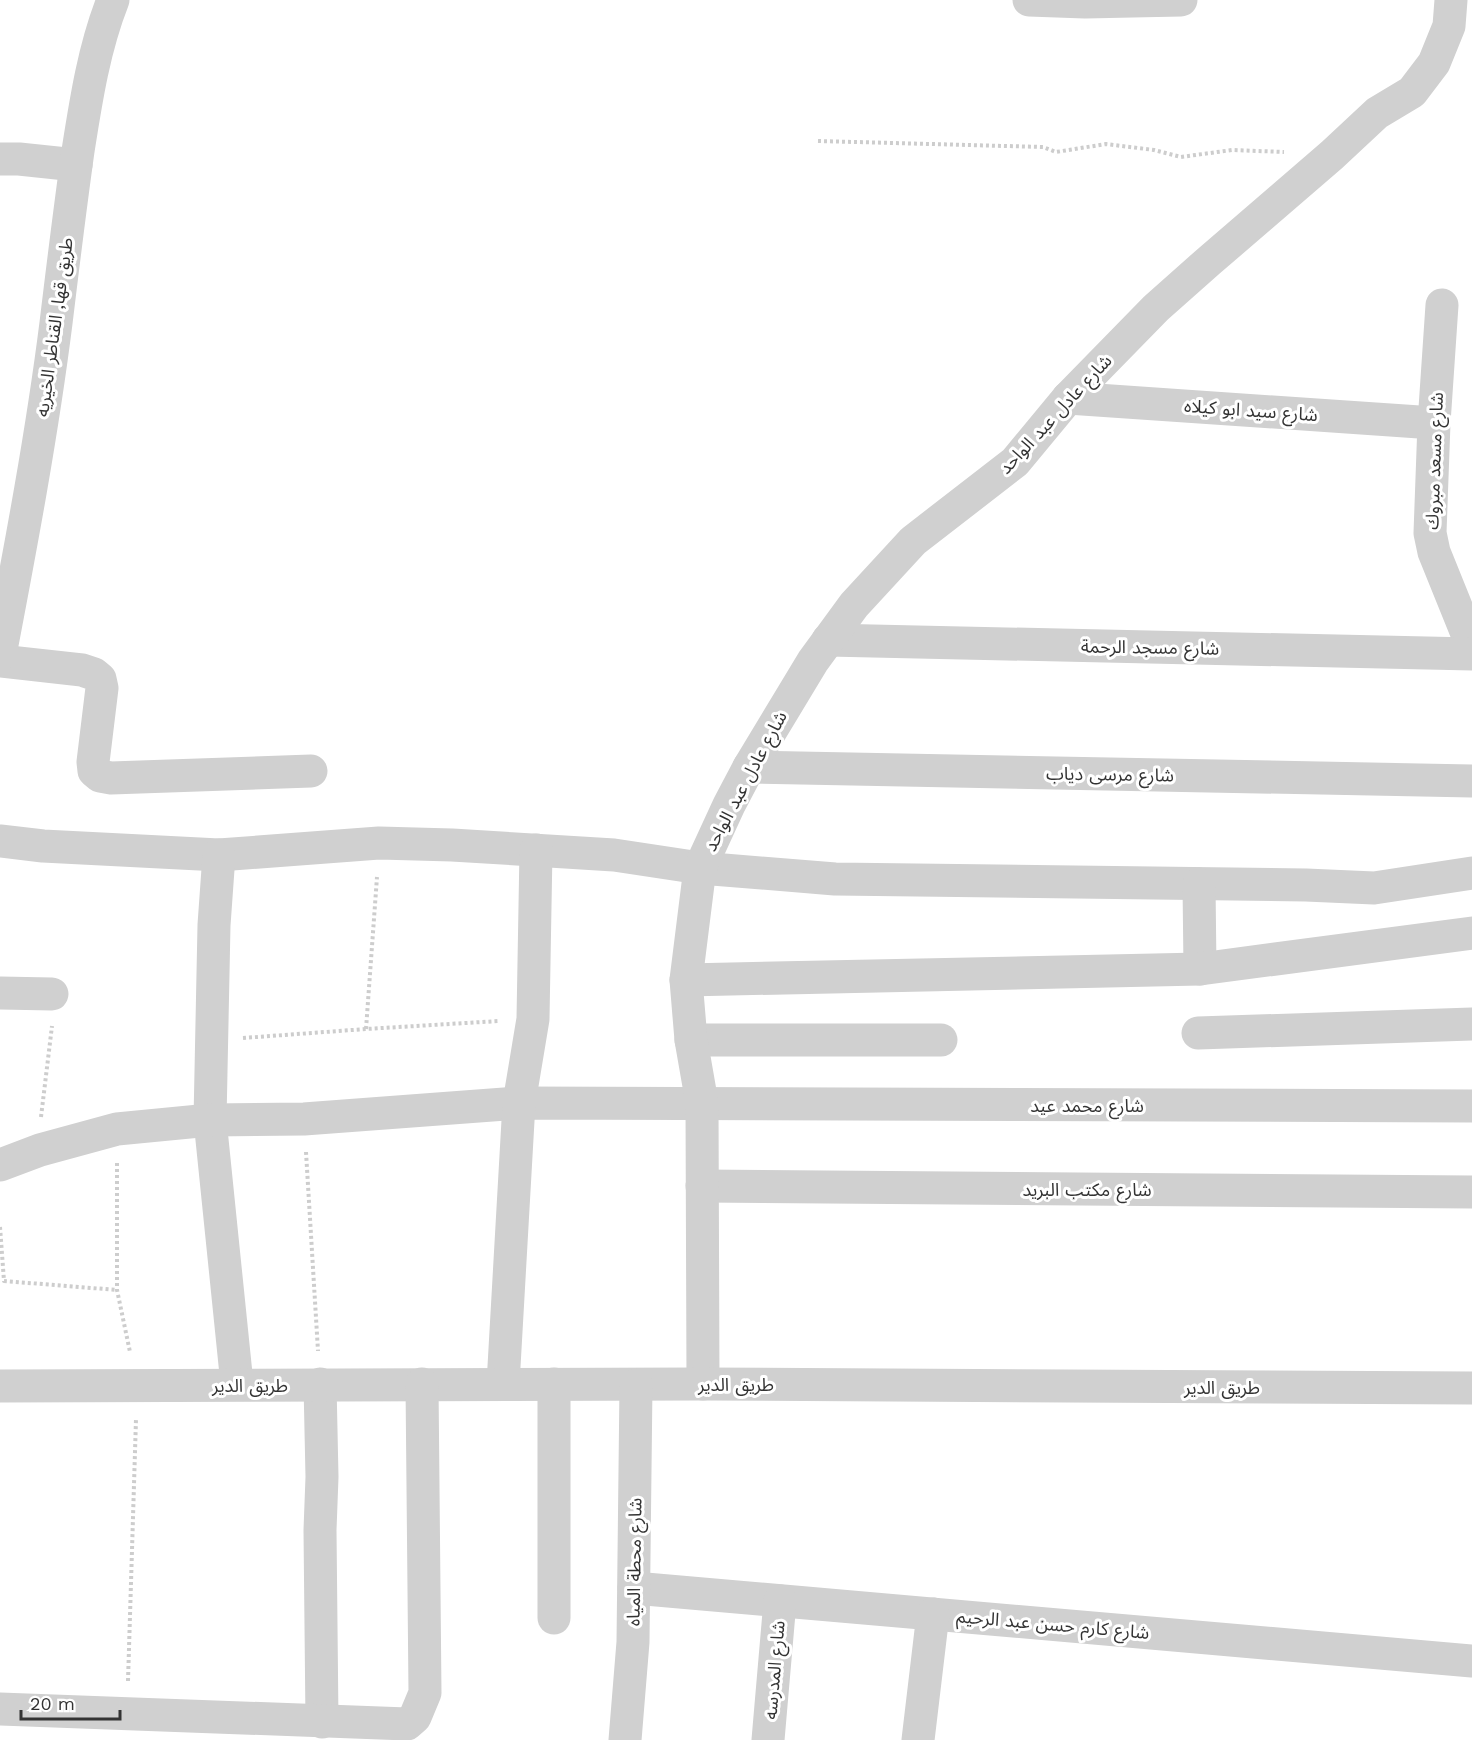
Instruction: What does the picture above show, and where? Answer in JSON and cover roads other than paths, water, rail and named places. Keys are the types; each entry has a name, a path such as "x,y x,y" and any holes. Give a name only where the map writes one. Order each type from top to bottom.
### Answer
{"street":[{"name":"طريق قها, القناطر الخيريه","path":"0,655 27,508 54,337 89,84 99,44 114,0"},
{"path":"1029,0 1181,0"},
{"name":"شارع عادل عبد الواحد","path":"703,1384 702,1104 691,1040 686,980 700,868 749,767 800,680 828,640 854,605 914,541 1015,462 1068,398 1156,308 1332,155 1377,112 1412,92 1434,63 1449,26 1452,0"},
{"path":"0,159 76,165"},
{"name":"شارع مسعد مبروك","path":"1442,305 1430,533 1434,552 1472,646"},
{"name":"شارع سيد ابو كيلاه","path":"1068,398 1434,423"},
{"name":"شارع مسجد الرحمة","path":"828,640 1472,654"},
{"path":"0,661 82,670 100,679 102,687 93,762 94,771 100,776 111,778 311,771"},
{"name":"شارع مرسى دياب","path":"749,767 1472,781"},
{"path":"0,841 43,846 219,855 380,843 536,850 614,855 700,868 835,879 1306,885 1374,888 1472,873"},
{"path":"503,1384 519,1103 532,1019 536,850"},
{"path":"219,855 214,925 210,1120 237,1384"},
{"path":"1199,884 1200,969"},
{"path":"686,980 1200,969 1472,933"},
{"path":"0,993 52,994"},
{"path":"1198,1033 1472,1024"},
{"path":"691,1040 941,1040"},
{"name":"شارع محمد عيد","path":"0,1165 40,1150 117,1129 210,1120 304,1119 519,1103 1472,1106"},
{"name":"شارع مكتب البريد","path":"702,1186 1472,1192"},
{"path":"320,1384 322,1722"},
{"path":"0,1710 407,1724 415,1717 425,1693 422,1384"},
{"path":"554,1618 555,1384"},
{"name":"شارع محطة المياه","path":"625,1740 633,1642 636,1384"},
{"name":"طريق الدير","path":"0,1386 703,1384 1472,1388"},
{"name":"شارع كارم حسن عبد الرحيم","path":"634,1588 1472,1661"},
{"name":"شارع المدرسه","path":"768,1740 780,1601"},
{"path":"918,1740 933,1614"}]}
